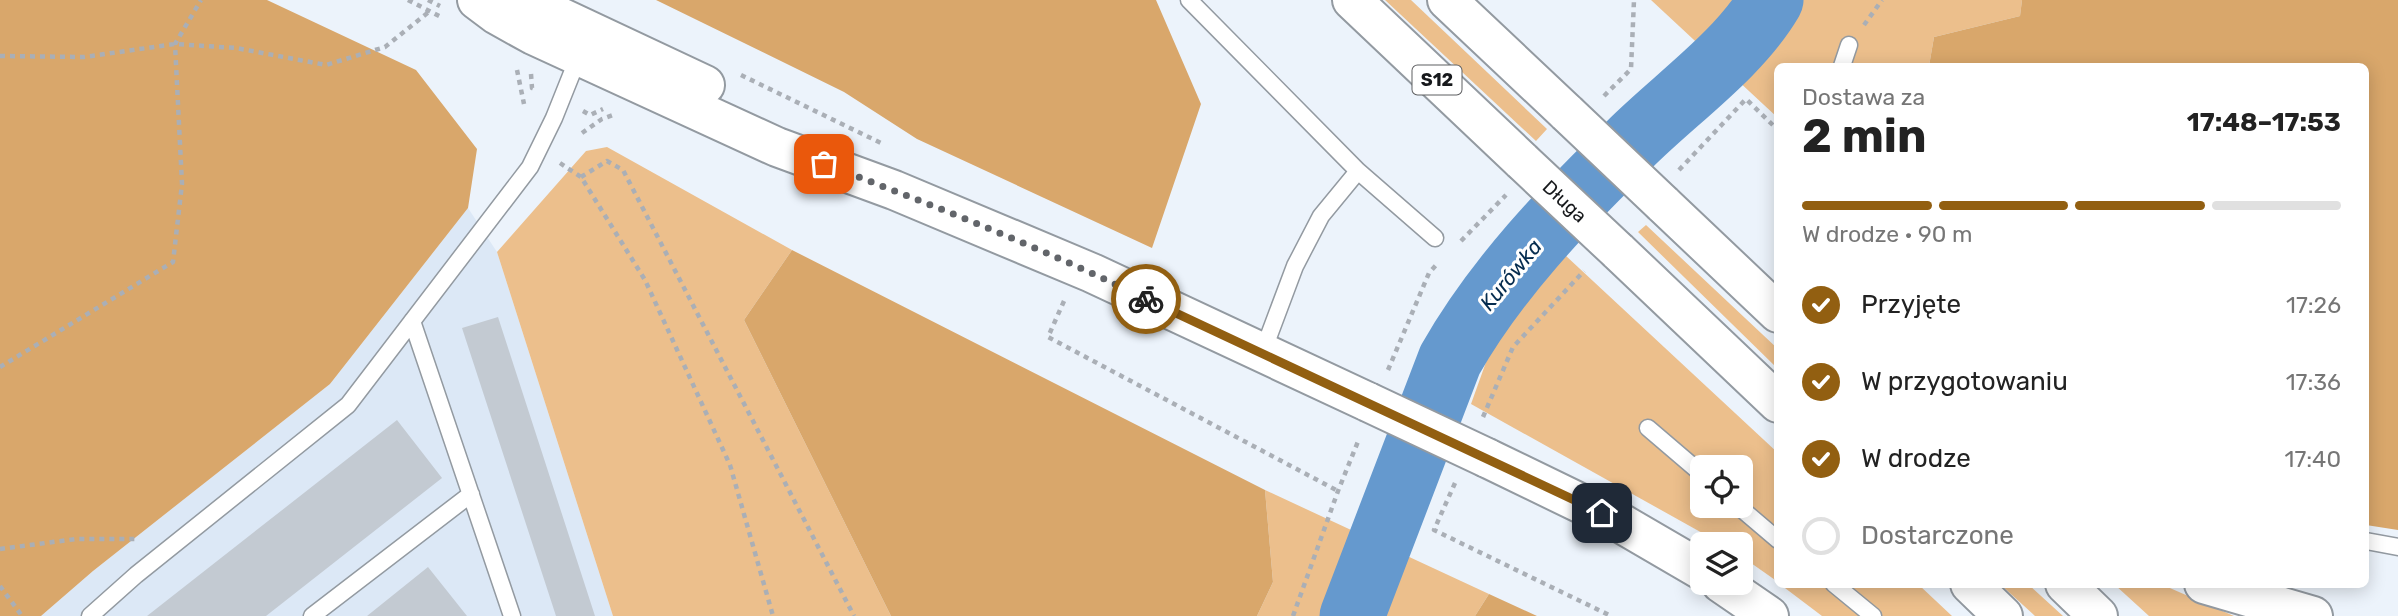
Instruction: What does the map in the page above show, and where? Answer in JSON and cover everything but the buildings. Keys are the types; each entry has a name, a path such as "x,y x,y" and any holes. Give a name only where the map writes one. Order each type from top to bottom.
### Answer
{"main road":[{"path":"477,0 509,22 584,44 778,120 894,190 1091,273 1368,402 1483,443 1690,563"},
{"path":"524,0 584,44"},
{"name":"Długa","path":"1352,0 1522,160 1603,259 1774,400"},
{"path":"1447,0 1567,113 1667,191 1774,309"},
{"path":"1974,588 2003,616"},
{"path":"2069,588 2098,616"},
{"path":"2218,588 2313,616"},
{"path":"1738,595 1769,616"}],"lane":[{"path":"1188,0 1358,171 1435,237"},
{"path":"91,616 348,405 530,167 584,44"},
{"path":"1843,63 1849,45"},
{"path":"1262,354 1295,266 1321,216 1358,171"},
{"path":"412,321 512,616"},
{"path":"1648,428 1690,464"},
{"path":"312,616 471,494"},
{"path":"1752,518 1774,537"},
{"path":"2369,542 2398,547"},
{"path":"1839,588 1873,616"}],"path":[{"path":"0,368 173,262 182,184 175,44 201,0"},
{"path":"0,56 84,57 175,44 236,48 326,65 385,47 430,11"},
{"path":"1667,191 1746,99 1774,126"},
{"path":"539,149 582,177 645,280 730,466 773,616"},
{"path":"582,177 607,161 623,170 854,616"},
{"path":"1483,443 1513,347 1603,259"},
{"path":"1064,300 1048,337 1338,491 1293,616"},
{"path":"1456,479 1434,530 1611,616"},
{"path":"0,550 76,539 181,540"},
{"path":"0,586 22,616"}],"shaded area":[{"path":"0,0 267,0 416,70 477,149 468,208 330,384 93,571 41,616 0,616"},
{"path":"656,0 1156,0 1201,104 1152,248 917,139 844,92"},
{"path":"1385,0 1411,0 1547,129 1536,141"},
{"path":"1651,0 2022,0 2020,16 1934,37 1930,63 1774,63 1774,114"},
{"path":"2022,0 2398,0 2398,530 2369,525 2369,63 1930,63 1934,37 2020,16"},
{"path":"607,147 792,250 744,320 891,616 613,616 497,252 586,151"},
{"path":"468,208 497,252 613,616 41,616 93,571 330,384"},
{"path":"1646,225 1774,345 1774,365 1638,232"},
{"path":"792,250 1265,490 1273,582 1257,616 891,616 744,320"},
{"path":"1565,255 1774,449 1774,579 1753,564 1753,532 1700,532 1471,404 1490,351 1534,291"},
{"path":"1265,490 1489,594 1475,616 1257,616 1273,582"},
{"path":"1785,588 1922,588 1952,616 1822,616"},
{"path":"2004,588 2032,588 2063,616 2035,616"},
{"path":"2118,588 2170,588 2234,616 2149,616"},
{"path":"1489,594 1537,616 1475,616"}],"waterway":[{"name":"Kurówka","path":"1352,616 1450,360 1468,330 1532,246 1630,144 1724,58 1758,20 1771,0"}],"way so far":[{"path":"824,164 918,200 1146,299"}],"route":[{"path":"1146,299 1602,513"}]}
